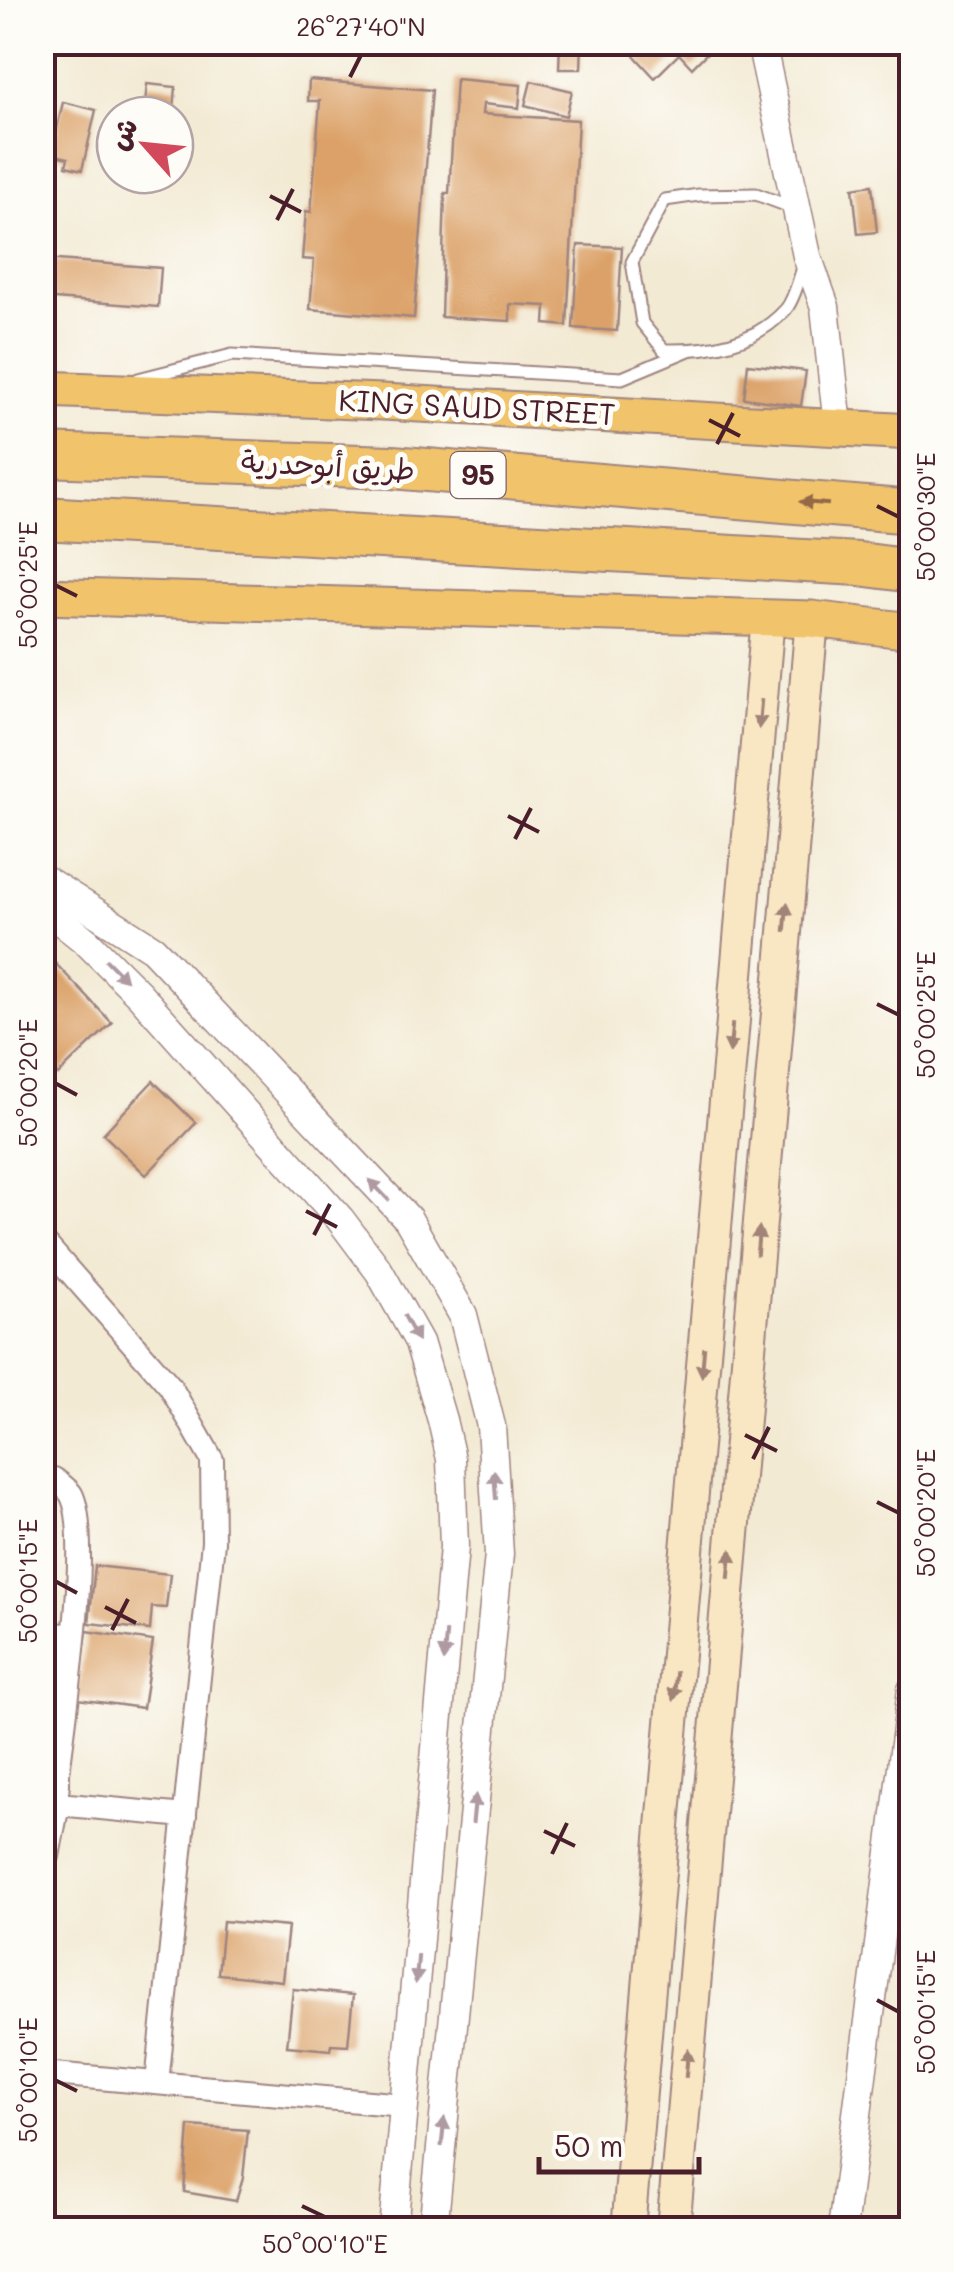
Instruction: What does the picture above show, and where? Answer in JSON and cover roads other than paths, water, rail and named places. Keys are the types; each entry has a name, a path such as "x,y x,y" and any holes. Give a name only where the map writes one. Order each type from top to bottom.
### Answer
{"highway":[{"name":"طريق أبوحدرية","path":"42,455 392,467 912,512"},
{"name":"95","path":"42,518 820,562 912,571"}],"main road":[{"name":"KING SAUD STREET","path":"42,389 912,432"},
{"path":"42,596 812,618 912,631"},
{"path":"628,2230 768,617"},
{"path":"672,2230 812,618"}],"street":[{"path":"761,42 807,256 825,306 838,426"},
{"path":"42,878 153,949 408,1219 463,1316 491,1426 499,1554 433,2230"},
{"path":"42,906 139,994 340,1219 380,1271 419,1342 451,1458 454,1546 393,2230"},
{"path":"46,1252 170,1386 212,1460 213,1542 158,2083"},
{"path":"42,1480 54,1479 71,1493 77,1520 78,1583 50,1773 58,1804 48,1856 42,1855"},
{"path":"42,1634 73,1635"},
{"path":"842,2230 912,1690"},
{"path":"58,1804 185,1816"},
{"path":"42,2073 404,2105"}],"lane":[{"path":"797,209 756,194 665,200 632,262 642,324 664,350 690,350 747,340 788,307 807,256"},
{"path":"93,391 232,355 622,378 690,350"}]}
